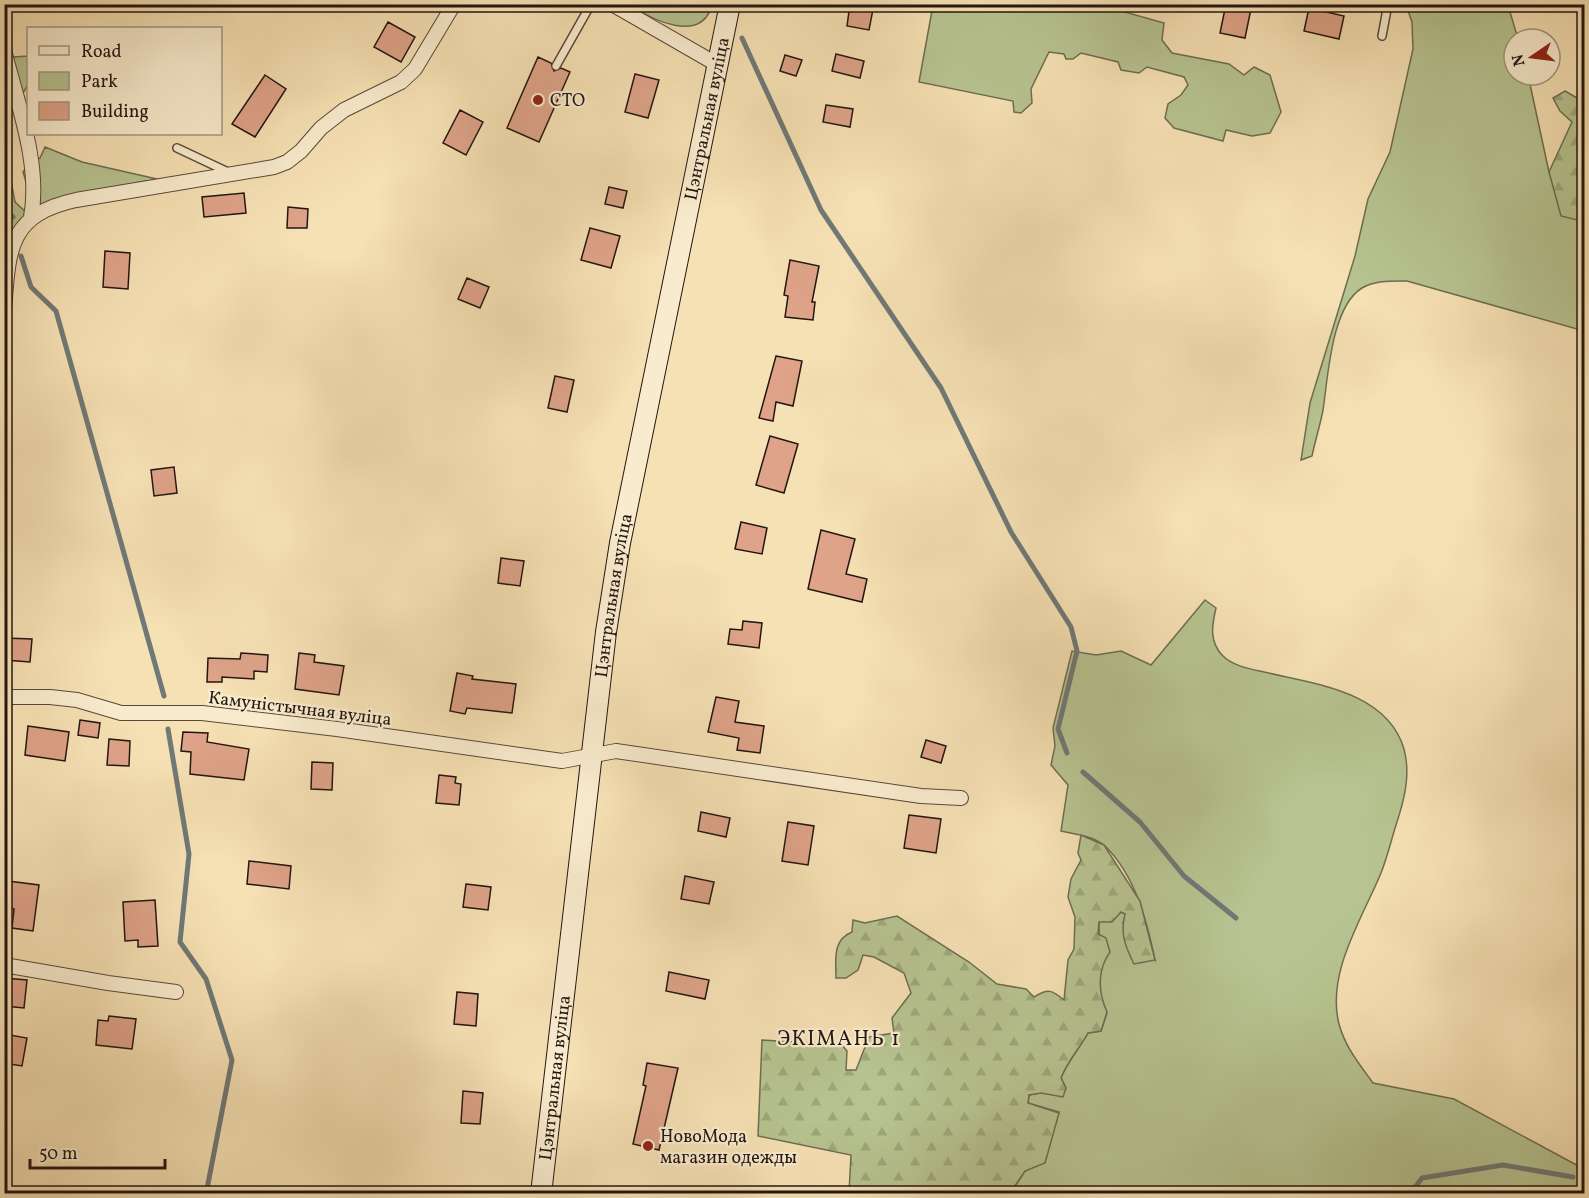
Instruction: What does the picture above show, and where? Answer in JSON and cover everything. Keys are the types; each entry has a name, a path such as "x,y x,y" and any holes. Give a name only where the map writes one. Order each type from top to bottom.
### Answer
{"main road":[{"name":"Цэнтральная вуліца","path":"541,1194 591,756 620,543 730,4"}],"street":[{"path":"4,310 8,262 21,228 31,217 50,205 274,167 287,162 321,128 345,110 401,82 415,69 454,4"},
{"path":"612,4 718,65"},
{"path":"4,50 33,169 35,195 31,217"},
{"name":"Камуністычная вуліца","path":"4,697 50,697 77,700 121,713 202,714 236,717 562,760 616,751 921,796 961,798"},
{"path":"4,965 108,984 176,992"}],"lane":[{"path":"556,66 591,4"},
{"path":"1382,36 1388,4"},
{"path":"177,148 231,173"}],"green space":[{"path":"630,5 712,5 706,17 698,24 687,26 662,22"},
{"path":"933,5 1100,5 1164,23 1162,40 1172,53 1229,64 1244,75 1254,67 1270,75 1281,112 1270,133 1252,136 1226,130 1223,141 1174,128 1165,118 1168,104 1181,95 1188,85 1184,77 1147,67 1139,73 1121,70 1118,62 1081,53 1073,59 1066,59 1064,54 1049,52 1031,89 1032,103 1021,113 1014,112 1013,101 919,82"},
{"path":"1406,5 1503,5 1510,12 1514,27 1502,27 1502,87 1531,87 1549,172 1581,221 1584,220 1584,331 1407,281 1367,285 1352,297 1337,327 1329,362 1323,410 1312,456 1301,460 1310,403 1355,256 1368,199 1390,152 1413,49 1412,22"},
{"path":"27,56 27,87 21,96 13,57"},
{"path":"1565,91 1584,102 1584,220 1581,221 1561,216 1549,172 1572,122 1560,111 1553,98"},
{"path":"45,147 82,162 157,179 49,201 28,214 31,198 23,172 32,160 40,158"},
{"path":"5,149 15,202 28,214 5,247"},
{"path":"1205,600 1216,608 1213,638 1218,650 1226,659 1248,668 1326,686 1365,702 1382,714 1395,730 1404,749 1407,778 1402,807 1383,867 1348,947 1337,985 1336,1005 1339,1024 1353,1055 1373,1083 1454,1099 1584,1169 1584,1193 1010,1194 1025,1171 1045,1162 1059,1112 1028,1103 1029,1095 1066,1088 1061,1078 1066,1066 1088,1033 1101,1031 1107,1013 1100,998 1099,922 1122,912 1126,914 1123,923 1155,960 1138,899 1115,858 1105,846 1095,840 1061,831 1068,785 1051,765 1055,746 1053,728 1072,651 1096,655 1121,651 1151,665"},
{"path":"1081,835 1104,845 1140,901 1155,960 1134,964 1124,939 1125,914 1121,912 1112,922 1099,922 1098,934 1106,938 1110,952 1103,966 1100,981 1107,1012 1101,1031 1088,1033 1066,1066 1061,1078 1066,1088 1063,1097 1041,1093 1029,1095 1028,1103 1059,1113 1045,1163 1025,1171 1010,1193 849,1193 851,1155 758,1136 762,1040 842,1045 847,1051 846,1070 856,1070 869,1037 894,1033 892,1018 911,993 904,973 874,957 863,955 858,970 846,978 836,978 838,945 852,932 853,920 865,923 897,916 969,962 997,984 1026,989 1034,997 1050,991 1064,1000 1068,960 1074,949 1075,917 1068,897 1071,879 1081,860 1078,853"}],"building":[{"path":"850,4 874,4 869,30 847,26"},
{"path":"1226,4 1252,4 1245,38 1220,33"},
{"path":"1309,8 1344,16 1339,39 1304,31"},
{"path":"388,22 415,37 401,62 374,47"},
{"path":"836,54 864,61 860,78 832,71"},
{"path":"785,55 802,60 796,76 780,71"},
{"name":"СТО","path":"538,57 551,63 554,71 561,68 570,72 539,142 507,128"},
{"path":"635,74 659,80 648,118 625,112"},
{"path":"265,75 286,89 255,137 232,124"},
{"path":"826,105 853,109 850,127 823,122"},
{"path":"460,110 483,122 466,155 443,143"},
{"path":"609,187 627,191 623,208 605,204"},
{"path":"244,193 246,213 204,217 202,197"},
{"path":"288,207 308,209 307,228 287,228"},
{"path":"590,228 620,236 611,268 581,260"},
{"path":"105,251 130,253 128,289 103,287"},
{"path":"790,260 819,266 812,302 815,302 813,320 785,317 788,296 784,295"},
{"path":"467,278 489,287 480,308 458,299"},
{"path":"776,356 802,361 793,406 776,402 773,421 759,418"},
{"path":"555,376 574,380 567,412 548,408"},
{"path":"770,436 798,444 784,493 756,485"},
{"path":"174,467 177,493 154,496 151,470"},
{"path":"741,522 767,528 762,554 735,549"},
{"path":"821,530 855,539 846,574 867,579 862,602 808,589"},
{"path":"501,558 524,561 520,586 498,583"},
{"path":"743,621 762,623 759,648 728,644 730,629 742,630"},
{"path":"4,638 32,639 30,662 4,660"},
{"path":"241,653 268,655 267,672 254,671 254,679 222,677 222,682 207,682 208,658 240,659"},
{"path":"299,653 315,655 314,662 344,666 339,695 295,689"},
{"path":"457,673 473,676 472,679 516,684 512,713 467,708 465,714 450,711"},
{"path":"716,697 739,701 735,722 764,726 760,753 737,750 739,738 708,732"},
{"path":"80,720 100,723 98,738 78,735"},
{"path":"28,726 69,732 65,761 25,755"},
{"path":"183,732 208,733 207,742 249,749 244,780 190,774 191,752 181,751"},
{"path":"109,739 130,741 129,766 107,765"},
{"path":"926,740 946,746 941,763 921,757"},
{"path":"312,762 333,763 332,790 311,789"},
{"path":"439,775 456,777 455,783 461,784 459,805 436,803"},
{"path":"701,812 730,818 726,837 698,831"},
{"path":"909,815 941,819 936,853 904,848"},
{"path":"788,822 814,826 808,865 782,861"},
{"path":"249,861 291,866 289,889 247,884"},
{"path":"685,876 714,882 709,904 681,899"},
{"path":"8,881 39,885 33,931 12,928 14,909 5,908"},
{"path":"466,884 491,887 488,910 463,907"},
{"path":"155,900 158,946 138,947 138,940 125,941 123,902"},
{"path":"669,972 709,980 705,999 666,991"},
{"path":"4,978 27,980 24,1008 4,1006"},
{"path":"457,992 478,994 476,1026 454,1024"},
{"path":"109,1016 136,1019 132,1049 96,1045 98,1020 108,1021"},
{"path":"4,1034 27,1038 22,1066 4,1063"},
{"path":"647,1063 678,1068 659,1150 633,1144 646,1086 643,1085"},
{"path":"463,1091 483,1093 480,1124 461,1123"}],"waterway":[{"path":"742,38 821,210 941,388 1011,532 1071,627 1077,651 1058,729 1067,753"},
{"path":"4,210 13,217"},
{"path":"21,256 31,287 56,311 164,696"},
{"path":"168,729 189,854 180,942 206,979 232,1060 206,1194"},
{"path":"1083,772 1140,822 1184,876 1236,918"},
{"path":"1410,1194 1422,1178 1503,1165 1573,1177"}],"place":[{"name":"СТО","path":"538,100"},
{"name":"НовоМода магазин одежды","path":"648,1146"}],"district":[{"name":"ЭКІМАНЬ 1","path":"839,1038"}]}
